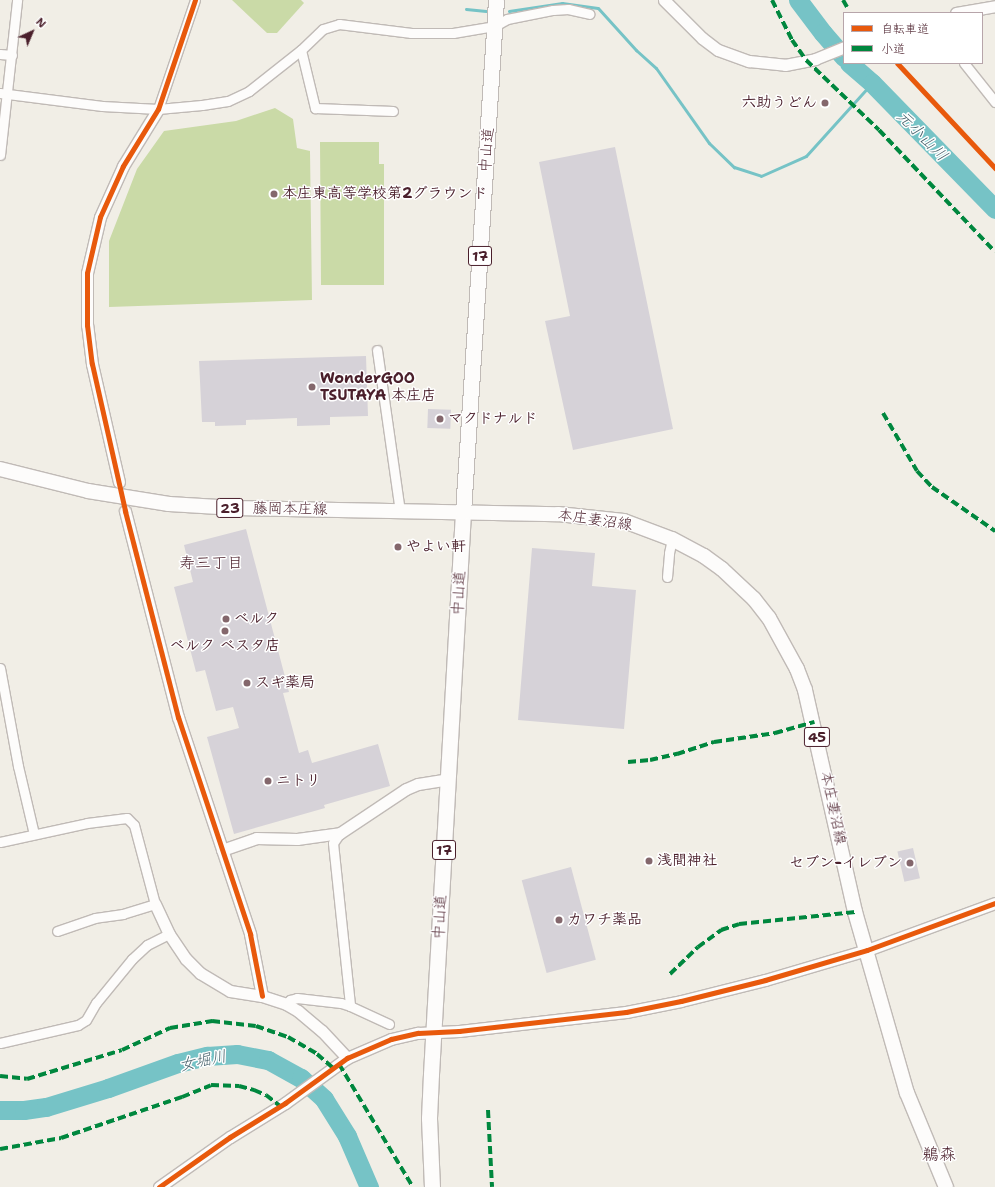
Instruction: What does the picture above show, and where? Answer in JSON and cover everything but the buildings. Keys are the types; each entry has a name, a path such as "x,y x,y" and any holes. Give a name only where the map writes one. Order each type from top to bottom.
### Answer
{"highway":[{"name":"中山道","path":"432,1187 429,1118 433,1032 463,512 496,0"}],"main road":[{"name":"藤岡本庄線","path":"0,469 88,491 169,504 235,508 463,512"},
{"name":"本庄妻沼線","path":"463,512 558,514 624,521 672,538 704,556 722,570 754,599 780,635 798,669 814,722 856,912 907,1093 946,1187"}],"street":[{"path":"0,155 4,94 12,55 17,0"},
{"path":"119,482 91,356 87,325 87,272 100,217 123,166 158,109 195,0"},
{"path":"664,0 702,38 718,50 734,56 766,64 785,65 814,59 843,47"},
{"path":"962,12 995,6"},
{"path":"4,94 102,106 158,109 228,101 249,91 301,50 323,29 339,24 411,33 453,33 495,26 507,19 553,10 568,9 589,14"},
{"path":"301,50 315,108 393,111"},
{"path":"0,54 12,55"},
{"path":"965,64 995,102"},
{"path":"377,350 400,511"},
{"path":"125,511 178,717 250,934 262,996"},
{"path":"667,577 672,538"},
{"path":"0,670 18,766 34,834"},
{"path":"222,850 256,838 297,839 340,832 406,789 418,784 448,779"},
{"path":"0,842 87,823 127,818 134,825 155,904 169,934 186,959 214,983 230,991 262,996 286,1004 308,1018 348,1058"},
{"path":"340,832 333,843 350,1006"},
{"path":"159,1187 230,1137 285,1103 348,1058 391,1039 418,1033 626,1012 681,1001 765,980 867,950 995,902"},
{"path":"57,931 95,918 123,914 155,904"},
{"path":"0,1043 78,1025 86,1020 96,1003 146,945 169,934"},
{"path":"286,1004 290,1000 297,998 350,1006 389,1024"}],"green space":[{"path":"232,0 301,0 304,3 277,33 267,33"},
{"path":"275,108 293,119 297,148 310,151 312,300 109,307 109,241 137,169 164,131 236,121"},
{"path":"320,142 379,142 379,164 384,164 384,285 321,285"}],"waterway":[{"name":"元小山川","path":"798,0 823,33 843,56"},
{"path":"509,11 562,3 598,8 636,50 656,68 709,143 734,167 761,176 806,156 872,83"},
{"path":"466,9 486,11"},
{"name":"元小山川","path":"850,64 872,83 995,209"},
{"name":"女堀川","path":"0,1110 24,1110 46,1107 108,1088 178,1063 207,1056 237,1054 268,1060 301,1078 324,1099 347,1136 369,1187"}],"marked path":[{"path":"772,0 792,40 806,60 879,130 995,252"},
{"path":"843,0 847,7"},
{"path":"883,413 917,471 932,487 995,531"},
{"path":"628,762 650,760 677,754 714,742 775,733 814,722"},
{"path":"670,974 698,947 721,930 739,924 855,912"},
{"path":"0,1076 27,1079 122,1050 170,1028 212,1021 256,1026 288,1037 317,1054 333,1068"},
{"path":"339,1064 413,1187"},
{"path":"0,1149 61,1138 182,1097 211,1085 239,1086 254,1090 266,1095 280,1106"},
{"path":"488,1110 492,1187"}],"cycle path":[{"path":"195,0 158,109 123,166 100,217 87,273 87,325 92,364 125,511 178,717 250,934 262,996"},
{"path":"898,64 995,168"},
{"path":"159,1187 230,1137 285,1103 347,1058 391,1039 418,1033 459,1031 626,1012 681,1001 765,980 867,950 995,903"}],"place":[{"name":"六助うどん","path":"825,103"},
{"name":"本庄東高等学校第2グラウンド","path":"274,194"},
{"name":"WonderGOO TSUTAYA 本庄店","path":"312,387"},
{"name":"マクドナルド","path":"440,419"},
{"name":"やよい軒","path":"398,547"},
{"name":"ベルク","path":"226,619"},
{"name":"ベルク ベスタ店","path":"225,631"},
{"name":"スギ薬局","path":"247,683"},
{"name":"ニトリ","path":"268,781"},
{"name":"浅間神社","path":"649,861"},
{"name":"セブン-イレブン","path":"910,863"},
{"name":"カワチ薬品","path":"559,920"}],"district":[{"name":"寿三丁目","path":"211,563"},
{"name":"鵜森","path":"939,1155"}]}
